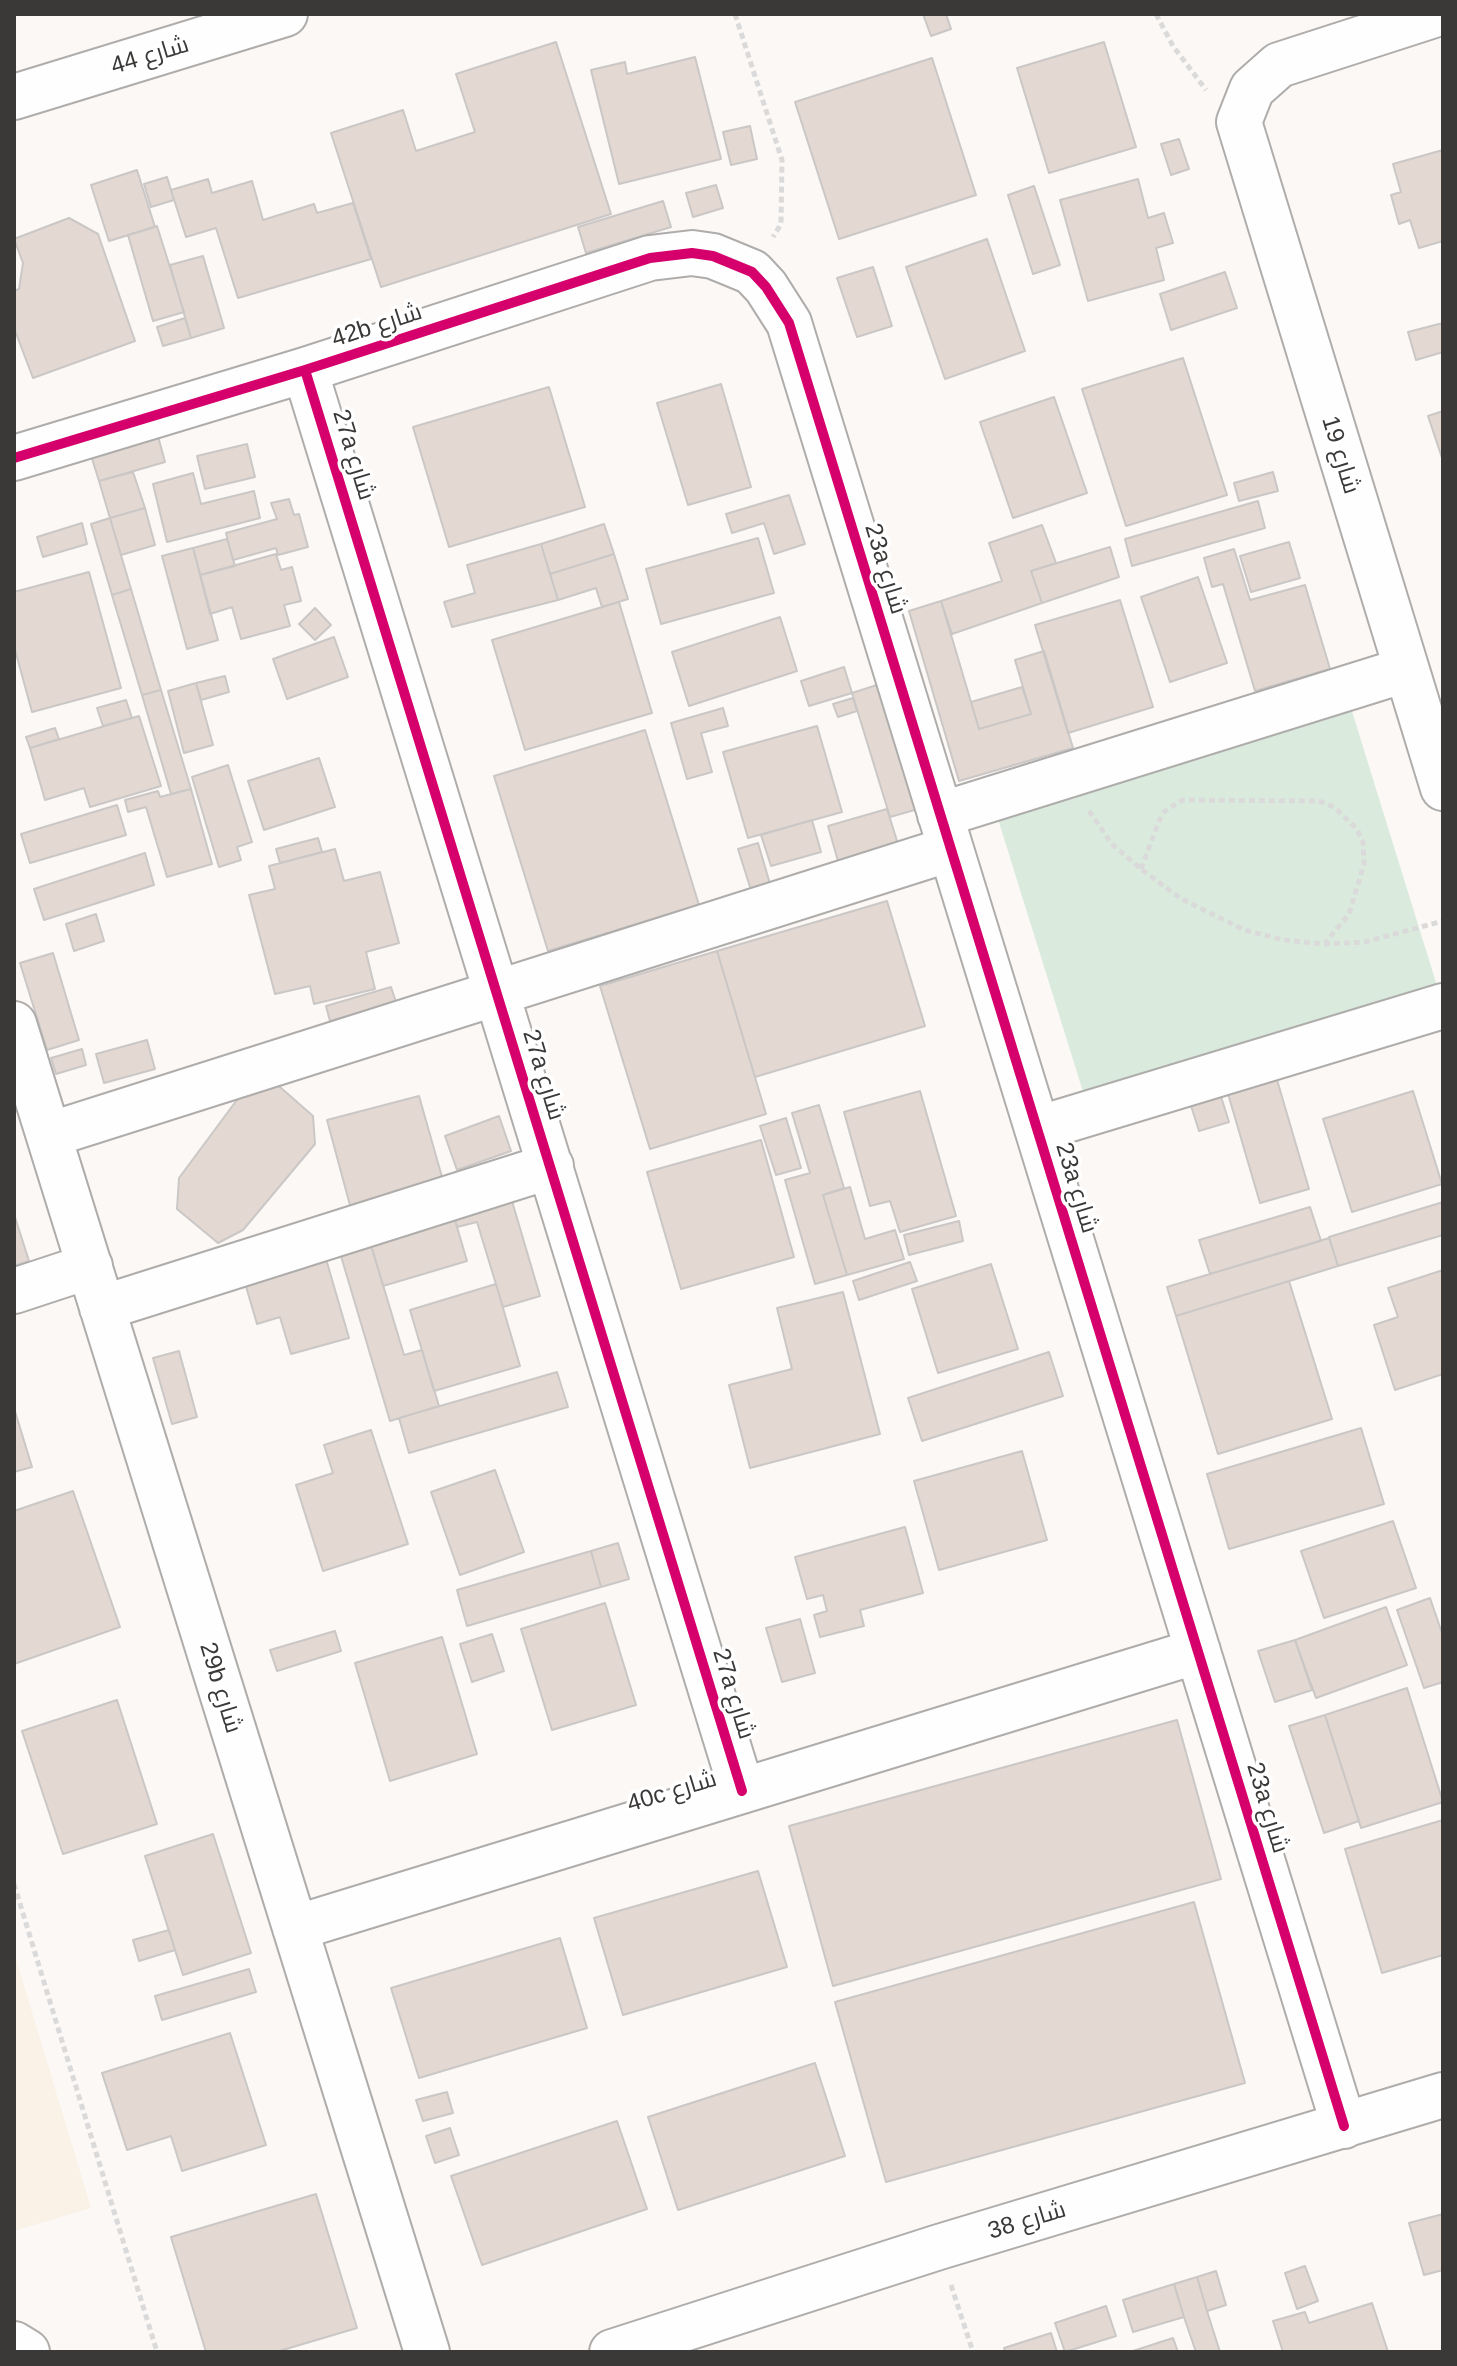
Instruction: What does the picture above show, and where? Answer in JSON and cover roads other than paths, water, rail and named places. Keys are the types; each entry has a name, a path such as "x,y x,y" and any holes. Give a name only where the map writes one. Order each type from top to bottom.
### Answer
{"street":[{"name":"شارع 44","path":"14,97 285,14"},
{"name":"شارع 19","path":"1437,14 1279,65 1252,89 1239,122 1443,788"},
{"name":"42b شارع","path":"14,458 305,370 650,258 692,253 713,256 752,272"},
{"name":"23a شارع","path":"752,272 766,287 789,323 1344,2126"},
{"name":"27a شارع","path":"305,370 742,1791"},
{"path":"49,1135 497,993 945,832 1071,774 1405,670"},
{"path":"1037,1129 1443,1006"},
{"name":"29b شارع","path":"14,1024 427,2352"},
{"path":"102,1308 551,1166"},
{"path":"14,1291 90,1266"},
{"name":"40c شارع","path":"295,1928 1198,1651"},
{"name":"شارع 38","path":"612,2352 939,2247 1443,2095"},
{"path":"14,2344 27,2352"}]}
